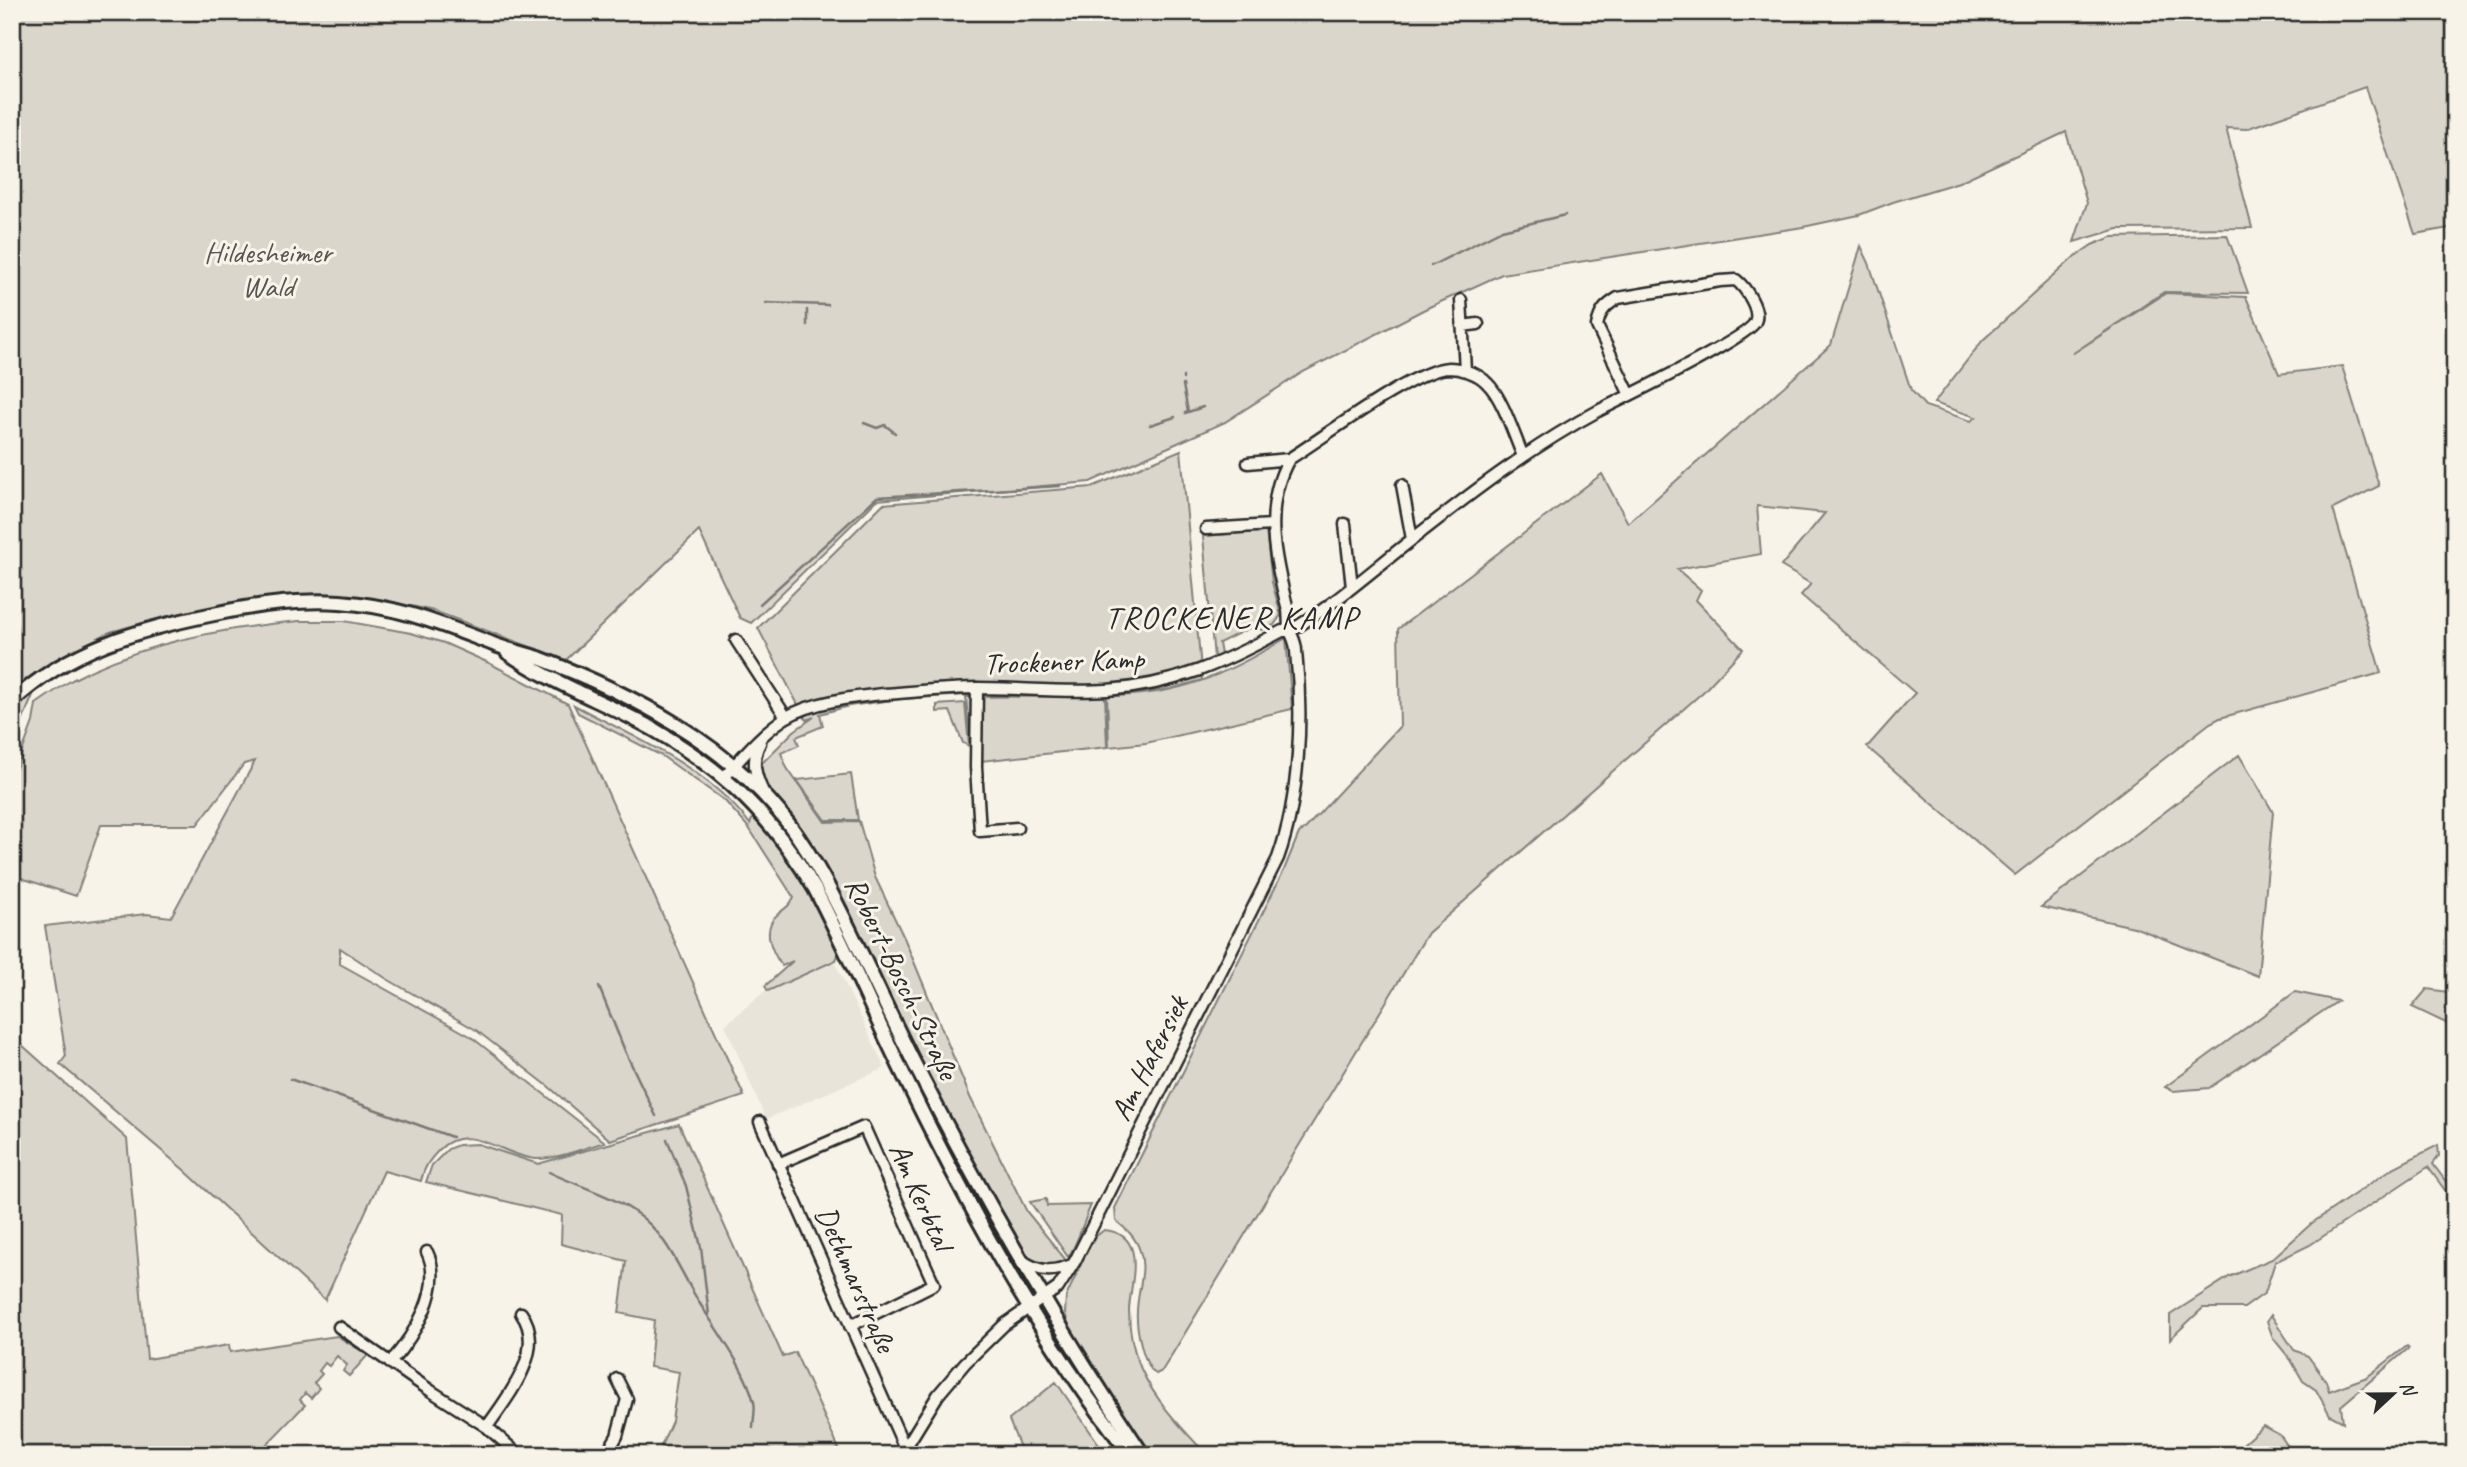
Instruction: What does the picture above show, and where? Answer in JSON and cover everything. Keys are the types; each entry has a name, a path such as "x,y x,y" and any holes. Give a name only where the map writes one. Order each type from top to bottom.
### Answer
{"main road":[{"name":"Robert-Bosch-Straße","path":"12,702 64,663 111,640 176,621 273,604 339,601 378,606 433,620 498,646 537,658 659,714 695,736 734,765 764,794 806,847 914,1062 1018,1257 1143,1455"},
{"name":"Robert-Bosch-Straße","path":"498,646 536,672 652,729 724,778 766,818 794,854 815,889 958,1183 1030,1308 1088,1400 1131,1455"}],"street":[{"name":"Trockener Kamp","path":"724,778 734,765 786,717 818,705 850,698 977,688 1102,690 1160,682 1211,667 1282,631 1290,631 1523,456 1586,418 1630,395 1719,348 1755,323 1756,315 1744,287 1736,280 1720,281 1626,297 1606,305 1600,313 1597,326 1630,395"},
{"path":"1461,300 1465,370"},
{"path":"1462,326 1478,324"},
{"path":"1248,463 1289,459 1421,375 1447,368 1465,370 1488,383 1500,403 1523,456"},
{"name":"Am Hafersiek","path":"907,1451 927,1410 965,1363 1004,1325 1058,1288 1266,884 1287,832 1300,720 1296,649 1279,579 1272,525 1275,492 1289,459"},
{"path":"1402,485 1412,539"},
{"path":"1345,524 1352,587"},
{"path":"1206,529 1272,525"},
{"path":"736,640 786,717"},
{"path":"977,688 976,767 981,831 1017,828"},
{"path":"764,736 756,751 754,765 757,781 764,794"},
{"name":"Dethmarstraße","path":"760,1122 907,1451"},
{"name":"Am Kerbtal","path":"778,1164 864,1127 934,1284 850,1326"},
{"path":"390,1363 407,1344 425,1307 433,1264 427,1252"},
{"path":"1018,1257 1041,1270 1055,1271 1072,1265"},
{"path":"487,1427 519,1378 527,1356 530,1338 521,1313"},
{"path":"340,1327 487,1427 519,1455"},
{"path":"606,1455 617,1436 627,1399 617,1379"},
{"path":"1116,1435 1121,1455"}],"shaded area":[{"path":"831,954 885,1068 766,1119 725,1025 785,974"}],"green space":[{"name":"Hildesheimer Wald","path":"12,12 2455,12 2455,227 2415,234 2365,87 2246,129 2226,128 2252,228 2118,229 2074,242 2087,203 2066,132 1959,182 1859,215 1803,227 1502,274 1425,309 1303,372 1225,422 1090,482 877,500 751,623 740,618 699,531 564,662 434,611 379,599 299,594 240,601 110,632 54,660 45,666 12,746"},
{"path":"2227,235 2248,293 2164,292 2072,354 2166,293 2246,297 2279,374 2342,366 2379,486 2333,509 2381,673 2210,723 2015,875 1867,747 1915,693 1801,595 1811,584 1781,566 1825,513 1757,506 1761,554 1677,569 1701,590 1696,600 1743,649 1703,692 1428,933 1162,1371 1156,1374 1151,1370 1141,1346 1137,1319 1142,1258 1133,1237 1116,1221 1115,1208 1284,870 1299,833 1400,726 1398,629 1602,474 1628,523 1831,345 1861,246 1911,390 1925,406 1971,421 1976,417 1934,403 1983,340 2073,258 2092,245 2112,237"},
{"path":"1181,450 1202,680 1171,689 1138,694 967,695 900,699 849,706 820,714 823,726 796,737 799,745 781,753 787,768 825,822 859,821 875,877 905,940 970,1097 1027,1212 1065,1259 1053,1264 1041,1264 1020,1249 782,809 754,771 794,731 814,717 806,720 758,628 883,504 1092,487"},
{"path":"1266,531 1272,582 1281,615 1274,625 1262,630 1251,627 1219,643 1221,655 1214,658 1203,536"},
{"path":"299,621 344,621 411,633 444,643 568,704 744,1096 610,1140 548,1086 476,1030 387,979 340,948 340,964 470,1036 605,1142 562,1155 537,1159 475,1139 463,1138 451,1141 433,1156 421,1181 384,1171 325,1300 183,1169 60,1064 66,1056 45,926 146,914 171,917 255,761 244,764 197,825 101,825 76,896 12,875 12,779 33,722 36,704 72,680 98,667 154,647 212,633"},
{"path":"1286,638 1292,709 1146,743 1109,747 1107,696 1157,692 1201,681 1243,663"},
{"path":"1105,696 1107,747 972,762 966,697"},
{"path":"965,703 969,746 963,743 950,711 937,712 937,705"},
{"path":"574,705 692,770 733,804 750,824 756,811 798,867 840,951 836,960 768,991 765,986 793,961 782,966 771,947 769,933 773,920 794,898 749,828 725,801 662,756 578,713"},
{"path":"2239,755 2273,812 2258,976 2134,927 2041,907"},
{"path":"851,774 858,820 826,820 797,780"},
{"path":"2427,989 2455,993 2455,1034 2446,1023 2412,1007"},
{"path":"2295,992 2338,1001 2209,1088 2173,1091 2165,1087"},
{"path":"12,1036 127,1139 147,1359 229,1345 230,1352 337,1336 368,1355 349,1376 343,1371 347,1365 337,1356 329,1366 325,1363 319,1371 322,1374 314,1383 319,1388 311,1398 305,1393 300,1400 305,1405 266,1445 274,1455 12,1455"},
{"path":"679,1124 783,1357 795,1352 839,1449 826,1455 679,1455 661,1446 672,1421 679,1372 650,1367 654,1320 619,1313 626,1261 561,1244 562,1215 426,1182 432,1165 448,1149 458,1145 478,1144 538,1164"},
{"path":"2438,1145 2439,1156 2433,1164 2455,1194 2455,1204 2428,1167 2310,1245 2275,1262 2265,1293 2244,1308 2203,1308 2170,1339 2170,1315 2229,1277 2272,1259 2312,1223 2393,1168"},
{"path":"1046,1199 1047,1206 1091,1205 1068,1257 1030,1202"},
{"path":"1104,1230 1118,1233 1127,1240 1132,1250 1134,1261 1130,1325 1141,1369 1162,1404 1207,1455 1151,1455 1070,1329 1065,1313 1066,1297 1095,1237"},
{"path":"2271,1315 2294,1350 2308,1356 2326,1381 2329,1391 2367,1377 2407,1346 2409,1348 2341,1406 2343,1422 2330,1415 2316,1390 2303,1381 2291,1360 2273,1338 2267,1321"},
{"path":"1056,1382 1098,1443 1102,1455 1023,1455 1009,1420"},
{"path":"2263,1426 2280,1435 2294,1455 2285,1455 2272,1446 2261,1455 2234,1455 2234,1452"}],"waterway":[{"path":"1431,266 1502,230 1565,215"},
{"path":"766,303 828,305"},
{"path":"807,310 807,325"},
{"path":"1183,385 1188,412"},
{"path":"1185,413 1203,407"},
{"path":"1150,425 1175,417"},
{"path":"864,423 877,428 885,425 895,433"},
{"path":"760,604 877,497 1060,486"},
{"path":"599,987 656,1116"},
{"path":"290,1079 452,1137"},
{"path":"667,1139 686,1186 701,1247 709,1315"},
{"path":"549,1172 626,1207 647,1221 656,1231 744,1376 755,1405 753,1428"}],"district":[{"name":"TROCKENER KAMP","path":"1232,617"}]}
